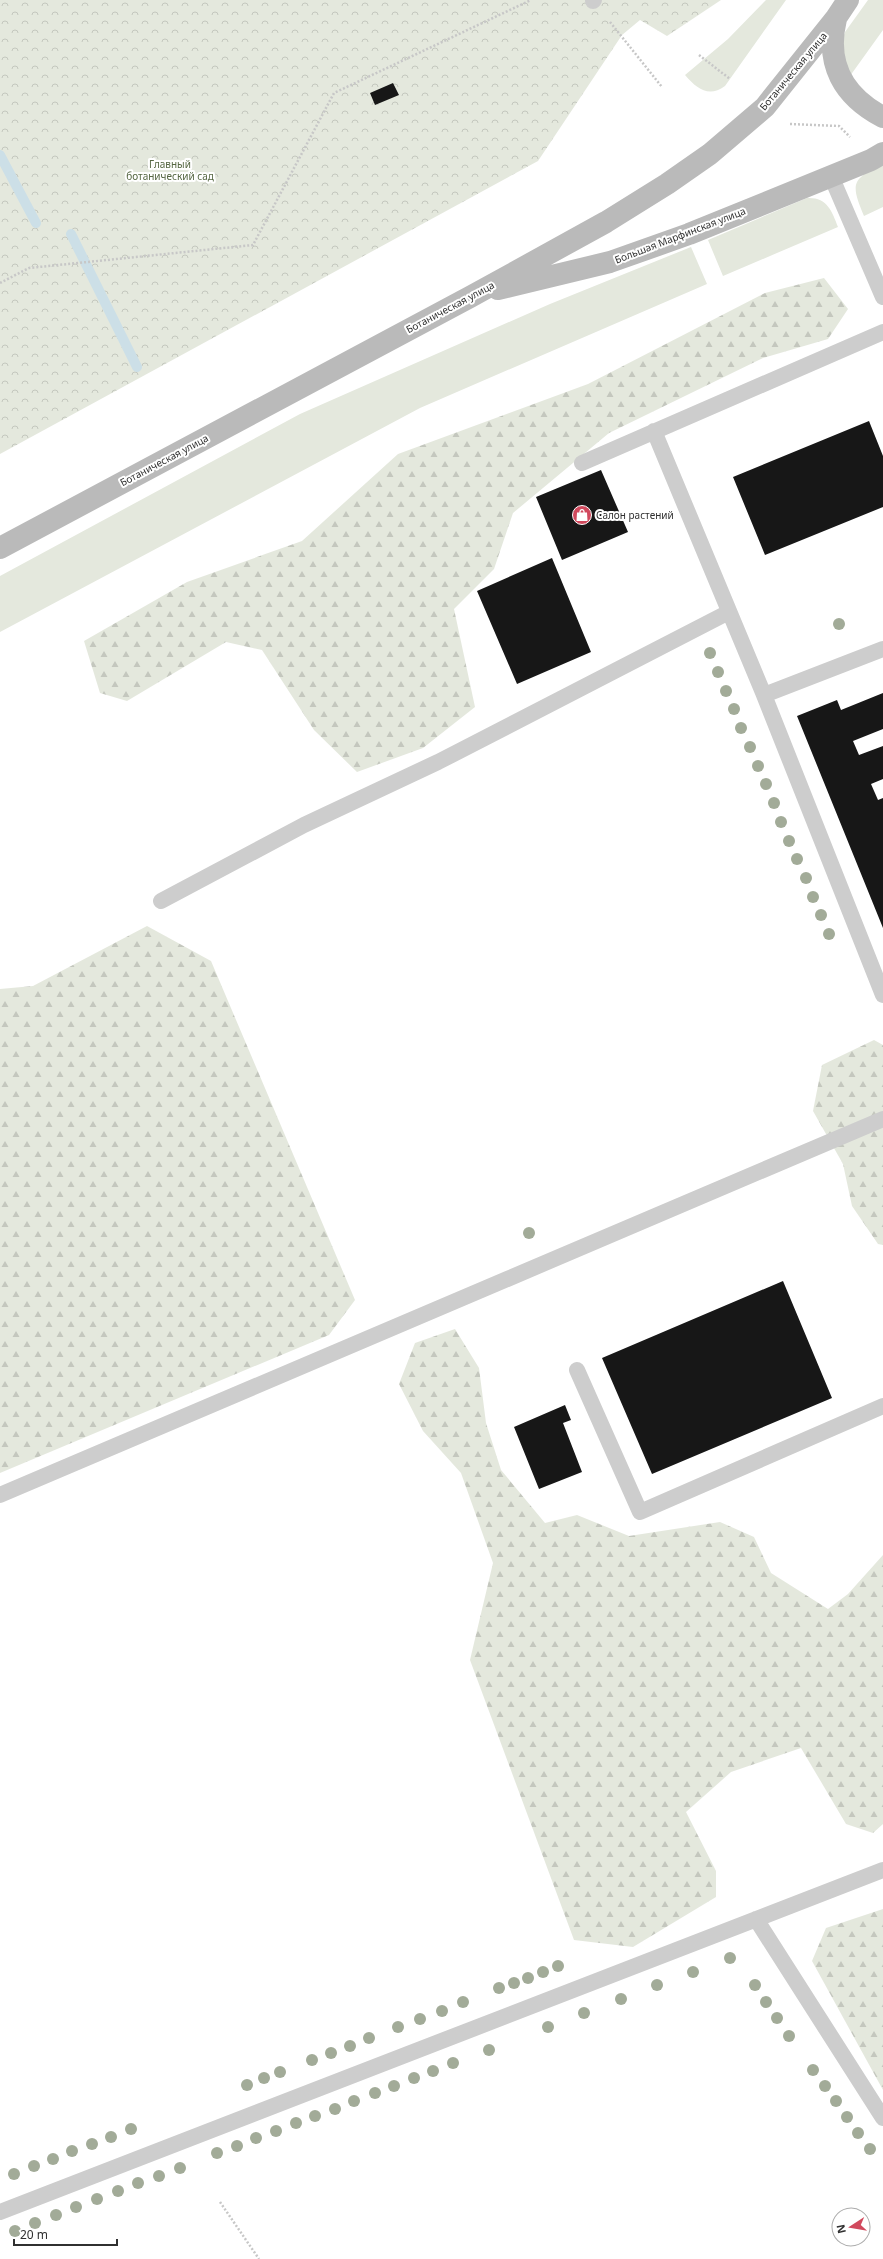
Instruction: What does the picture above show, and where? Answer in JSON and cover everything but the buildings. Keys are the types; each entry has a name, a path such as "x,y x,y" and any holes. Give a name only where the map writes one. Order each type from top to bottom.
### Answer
{"main road":[{"name":"Ботаническая улица","path":"0,548 470,297 612,217 667,184 710,154 765,107 836,18 848,0"},
{"path":"836,18 832,37 834,60 840,77 865,107 883,117"},
{"name":"Большая Марфинская улица","path":"470,297 610,262 689,234 883,153"}],"lane":[{"path":"831,176 883,297"},
{"path":"582,462 883,332"},
{"path":"654,431 764,695 883,995"},
{"path":"160,901 304,824 438,762 729,612"},
{"path":"764,695 883,649"},
{"path":"0,1495 883,1119"},
{"path":"577,1370 640,1512 883,1406"},
{"path":"0,2212 883,1870"},
{"path":"756,1919 883,2118"}],"path":[{"path":"0,283 29,268 253,245 334,93 531,0"},
{"path":"593,0 662,87"},
{"path":"699,55 730,79"},
{"path":"787,124 839,126 854,141"},
{"path":"220,2202 259,2259"}],"green space":[{"name":"Главный ботанический сад","path":"0,0 721,0 667,36 640,20 622,35 538,161 0,454"},
{"path":"766,0 786,0 725,86 719,90 708,91 699,88 694,84 685,75 728,39"},
{"path":"868,0 883,0 883,30 850,76 846,70 841,43 845,32"},
{"path":"883,164 883,207 864,216 857,196 857,183 865,174"},
{"path":"807,198 814,198 828,206 838,227 723,276 708,240"},
{"path":"691,247 707,284 420,408 0,632 0,576 300,414 550,304"},
{"path":"824,278 848,309 828,339 763,358 609,433 513,513 494,569 454,609 475,707 423,748 357,772 314,730 262,650 226,642 127,701 100,693 84,641 187,582 302,541 398,454 588,384 765,293"},
{"path":"147,926 211,961 355,1300 329,1335 0,1473 0,989 33,986"},
{"path":"874,1040 883,1045 883,1245 878,1244 852,1206 843,1164 813,1111 822,1065"},
{"path":"455,1329 479,1368 486,1423 501,1470 545,1523 577,1515 629,1536 720,1522 754,1537 771,1573 828,1609 848,1594 883,1555 883,1824 873,1833 846,1824 801,1748 731,1772 686,1812 716,1871 716,1897 633,1947 574,1940 470,1660 493,1563 461,1473 423,1431 399,1384 415,1343"},
{"path":"883,1909 883,2090 812,1961 826,1928"}],"waterway":[{"path":"0,155 36,223"},
{"path":"71,234 137,367"}],"place":[{"name":"Салон растений","path":"582,515"}]}
